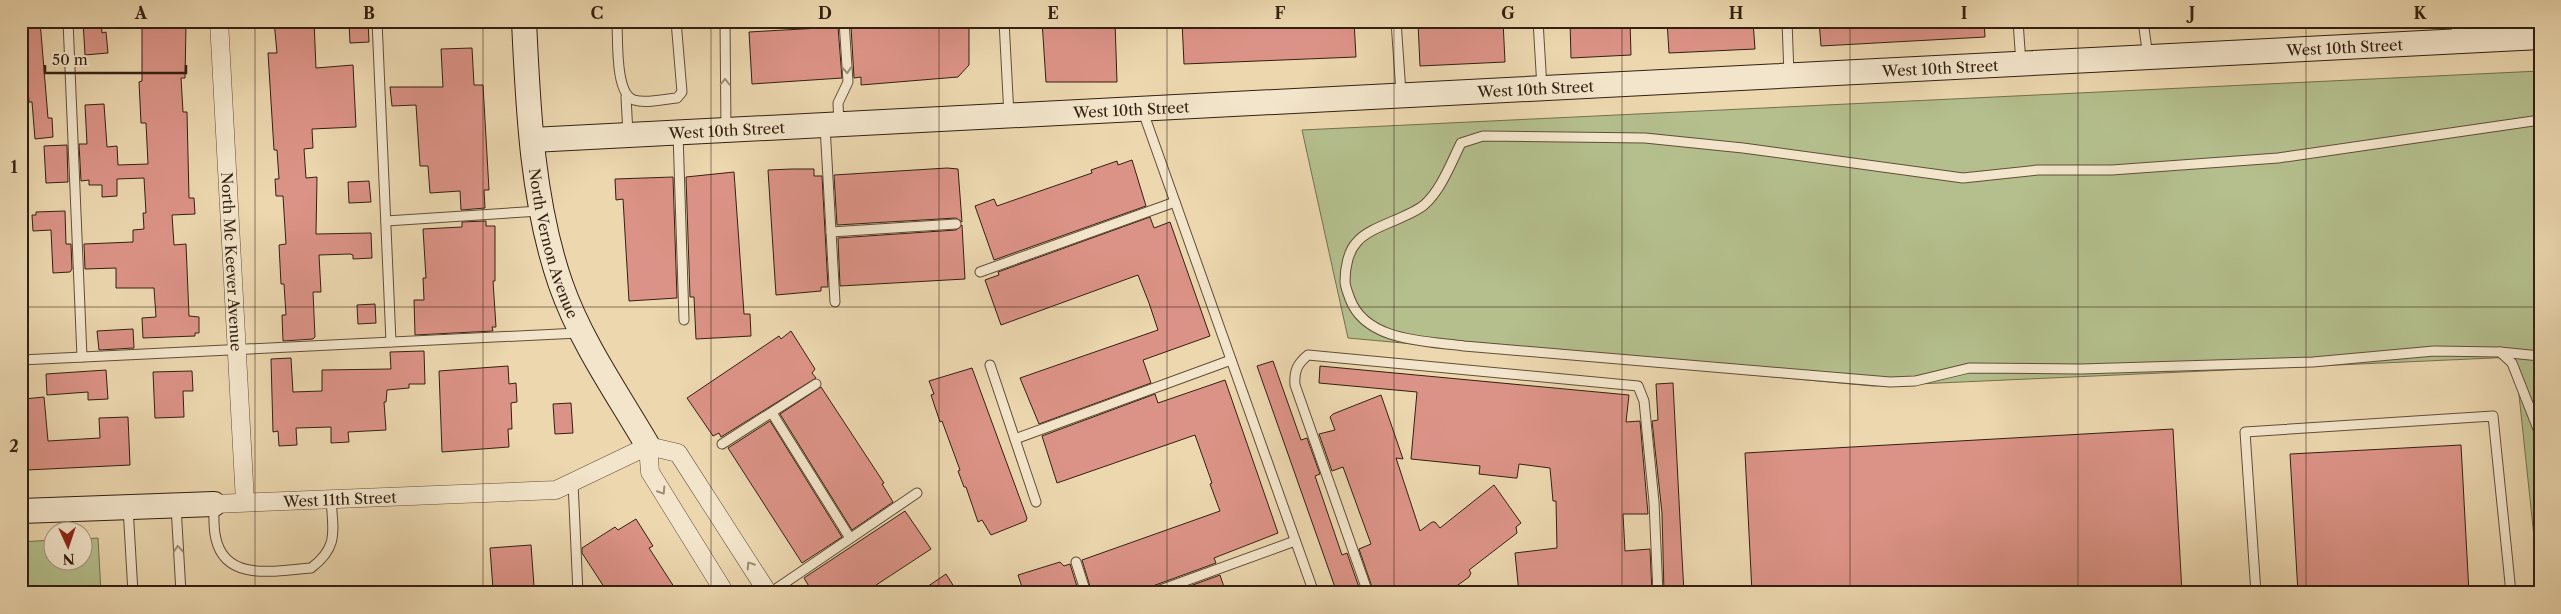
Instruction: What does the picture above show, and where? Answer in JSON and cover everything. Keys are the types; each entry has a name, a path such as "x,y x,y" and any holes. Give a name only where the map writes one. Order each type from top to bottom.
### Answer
{"street":[{"name":"North Mc Keever Avenue","path":"219,21 245,502"},
{"name":"North Vernon Avenue","path":"524,21 532,140 543,211 561,284 581,333 648,446 650,472 725,593"},
{"name":"West 10th Street","path":"532,140 2148,57 2457,31 2540,37"},
{"name":"West 11th Street","path":"21,511 556,490 648,446"},
{"path":"648,446 678,453 769,593"}],"lane":[{"path":"68,21 82,357"},
{"path":"377,21 391,342"},
{"path":"617,21 621,87 626,97 628,135"},
{"path":"626,97 636,101 677,98 682,92 676,21"},
{"path":"725,21 726,130"},
{"path":"835,302 831,232 832,125 838,103 848,82 844,21"},
{"path":"1004,21 1009,116"},
{"path":"1396,21 1402,96"},
{"path":"1538,21 1542,88"},
{"path":"1787,21 1790,76"},
{"path":"2018,21 2021,64"},
{"path":"2143,21 2148,57"},
{"path":"1142,109 1314,593"},
{"path":"2540,120 2278,158 2129,170 2038,170 1963,178 1743,148 1645,138 1483,136 1461,143 1437,189 1423,205 1357,242 1345,268 1345,285 1352,305 1364,320 1378,329 1407,339 1890,382 1915,381 1969,368 2081,370 2314,362 2434,351 2500,352 2540,356"},
{"path":"678,133 684,320"},
{"path":"980,272 1175,202"},
{"path":"386,221 543,211"},
{"path":"831,232 956,224"},
{"path":"21,360 581,333"},
{"path":"2500,352 2512,363 2540,434"},
{"path":"1368,593 1295,385 1294,374 1298,364 1308,355 1638,386 1644,401 1654,502 1658,593"},
{"path":"1015,439 1231,360"},
{"path":"990,365 1036,502"},
{"path":"722,444 816,384"},
{"path":"772,413 850,538"},
{"path":"2256,593 2245,432 2493,416 2511,593"},
{"path":"573,482 578,593"},
{"path":"769,593 917,493"},
{"path":"214,504 216,538 220,550 234,565 250,572 311,568 322,559 326,555 333,538 331,499"},
{"path":"176,505 181,593"},
{"path":"128,507 133,593"},
{"path":"1152,593 1295,541"},
{"path":"1076,562 1086,593"}],"green space":[{"path":"2540,71 2540,593 2515,357 1873,386 1348,338 1302,130"},
{"path":"92,538 98,538 101,593 21,593 21,542 42,541 42,572 92,572"}],"building":[{"path":"21,21 40,21 48,118 52,118 53,137 35,139 32,102 29,102 28,91 25,91 21,58"},
{"path":"83,21 101,21 102,33 106,32 108,53 85,55"},
{"path":"274,21 314,21 316,68 353,65 356,127 312,129 313,148 304,149 306,178 317,177 316,234 371,233 372,258 353,259 353,255 350,254 319,255 321,292 313,292 315,337 313,339 283,341 282,315 286,315 284,284 281,284 279,245 286,244 283,196 276,196 275,179 279,179 277,150 274,150 268,53 277,53"},
{"path":"349,21 368,21 369,42 350,43"},
{"path":"858,21 969,21 969,65 958,77 861,85 861,77 854,78 851,26 858,26"},
{"path":"1042,21 1115,21 1117,82 1046,82"},
{"path":"1182,21 1354,21 1356,57 1184,64"},
{"path":"1503,21 1505,62 1420,66 1418,23"},
{"path":"1570,21 1630,21 1631,55 1571,58"},
{"path":"1667,21 1753,21 1755,49 1669,53"},
{"path":"1819,21 1984,21 1985,37 1821,46"},
{"path":"186,25 185,78 181,78 183,112 187,112 189,198 194,198 195,214 172,215 174,245 186,244 189,316 199,317 199,333 195,333 195,336 143,338 142,318 156,317 154,288 116,288 116,268 85,269 84,244 133,242 133,230 144,229 143,213 146,213 144,178 117,179 117,196 102,197 102,185 89,185 89,180 81,181 79,144 87,144 85,105 104,104 107,147 117,146 118,165 148,164 146,123 141,123 139,82 142,81 142,28"},
{"path":"838,27 842,78 752,84 749,32"},
{"path":"472,48 474,85 483,85 489,190 484,190 485,208 461,210 460,191 430,193 428,166 420,166 416,105 392,106 390,87 443,87 441,49"},
{"path":"67,145 68,182 46,183 44,146"},
{"path":"1132,160 1146,206 994,260 975,206 994,199 997,206 1092,173 1091,170 1117,161 1118,165"},
{"path":"947,168 958,169 962,222 956,218 837,225 834,175"},
{"path":"814,169 814,176 822,176 828,287 821,287 821,291 776,295 768,170"},
{"path":"734,172 744,314 750,314 751,336 696,339 694,297 690,297 686,177"},
{"path":"673,177 677,298 629,301 623,199 616,200 615,179"},
{"path":"369,181 371,202 349,203 348,182"},
{"path":"65,211 66,244 71,244 72,269 70,272 53,273 51,230 33,231 32,215 36,215 36,212"},
{"path":"1150,217 1154,228 1170,222 1210,336 1143,360 1151,383 1039,424 1020,378 1158,330 1149,303 1138,275 1001,325 985,280 999,275 998,272"},
{"path":"486,221 486,226 495,226 495,281 493,281 496,327 492,327 493,331 415,335 414,300 424,300 423,278 426,278 423,229 462,227 462,222"},
{"path":"962,225 965,279 840,286 838,238 956,230"},
{"path":"375,304 376,323 358,324 357,305"},
{"path":"133,329 134,348 99,350 97,331"},
{"path":"791,331 815,369 812,373 816,378 721,437 719,433 713,436 687,398 779,336 781,339"},
{"path":"424,351 425,384 409,384 409,388 387,390 386,402 384,402 386,430 348,432 349,442 331,443 331,427 296,428 297,445 279,446 278,431 273,432 271,359 291,358 293,392 322,391 322,370 391,369 390,352"},
{"path":"1273,361 1301,440 1307,438 1320,474 1315,476 1342,555 1347,553 1361,593 1337,593 1257,366"},
{"path":"508,366 509,384 516,383 517,402 511,403 512,429 508,429 509,447 442,452 439,371"},
{"path":"1320,366 1629,395 1626,422 1640,421 1648,514 1623,514 1625,551 1650,549 1652,593 1519,593 1515,553 1557,548 1556,501 1553,501 1550,468 1519,464 1517,478 1515,478 1479,474 1480,466 1411,459 1417,392 1319,383"},
{"path":"972,368 1027,518 1026,521 991,535 982,520 978,522 966,487 964,487 958,471 960,470 942,421 940,422 931,395 934,394 929,381"},
{"path":"106,370 108,399 88,400 88,392 47,395 46,374"},
{"path":"192,371 193,391 183,391 184,417 155,418 153,372"},
{"path":"1225,380 1278,533 1214,558 1216,563 1150,587 1146,593 1092,593 1082,560 1220,511 1210,484 1212,483 1195,435 1057,483 1042,436 1155,394 1158,403"},
{"path":"1673,383 1684,593 1664,593 1662,513 1652,421 1658,420 1656,384"},
{"path":"821,387 884,483 882,484 893,502 852,530 780,414"},
{"path":"1381,395 1403,459 1396,458 1420,531 1432,522 1435,522 1440,528 1494,485 1521,523 1516,527 1517,533 1469,570 1471,573 1469,577 1447,593 1374,593 1359,549 1371,544 1343,467 1332,471 1319,434 1335,430 1330,417 1333,414"},
{"path":"44,397 48,441 100,438 99,418 128,417 130,465 27,470 24,399"},
{"path":"571,403 573,433 555,434 553,404"},
{"path":"770,421 842,537 802,563 728,448"},
{"path":"2173,429 2182,593 1752,593 1745,453"},
{"path":"2461,445 2469,593 2298,593 2290,454"},
{"path":"905,511 931,549 864,593 813,593 804,578"},
{"path":"636,519 653,546 649,548 678,593 608,593 582,553 582,548 615,527 618,530"},
{"path":"531,545 534,586 493,589 490,548"},
{"path":"1060,562 1064,566 1070,564 1079,593 1024,593 1018,575"},
{"path":"946,574 958,593 918,593"},
{"path":"1220,575 1226,593 1171,593"}]}
